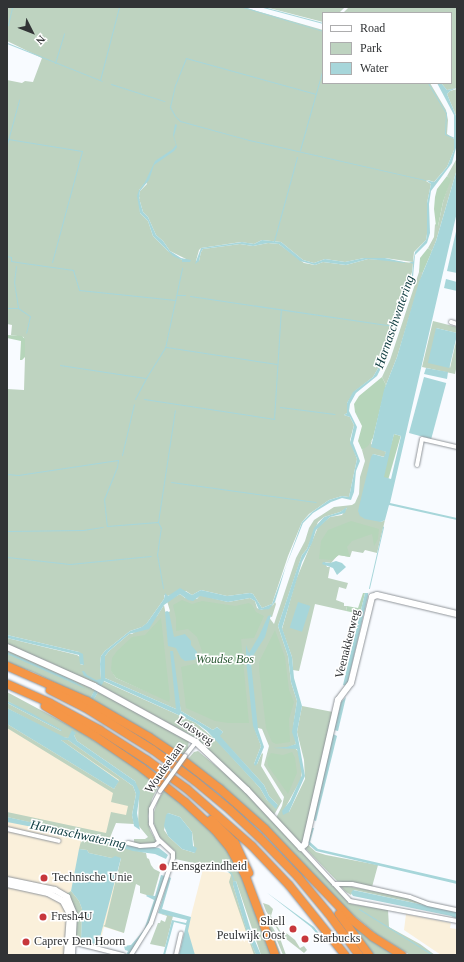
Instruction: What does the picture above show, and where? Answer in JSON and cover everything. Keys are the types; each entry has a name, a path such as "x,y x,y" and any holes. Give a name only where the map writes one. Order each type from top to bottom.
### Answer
{"highway":[{"path":"7,666 149,737 200,773 256,821 352,920 373,937 402,955"},
{"path":"7,671 88,706 175,765 230,810 298,877 328,913 359,955"},
{"path":"7,684 79,722 168,774 222,819 289,885 345,955"},
{"path":"7,688 79,722 130,759 163,789 205,820 232,851 245,875 275,955"},
{"path":"163,789 178,793 230,837 241,853 258,897"},
{"path":"304,869 369,955"}],"street":[{"path":"451,322 457,324"},
{"path":"417,465 422,439 457,447"},
{"name":"Veenakkerweg","path":"300,848 305,844 338,700 351,683 372,597 377,595 457,614"},
{"name":"Lotsweg","path":"7,647 102,690 196,742 246,790 350,901 457,921"},
{"name":"Woudselaan","path":"131,955 151,924 173,858 171,850 160,841 153,829 151,819 154,800 196,742"},
{"path":"7,829 59,841"},
{"path":"128,843 140,846 155,845 160,841"},
{"path":"7,880 55,890 66,897 74,914 72,955"},
{"path":"7,884 53,894 63,901 70,914 67,955"},
{"path":"334,884 352,884 410,897 428,904 457,910"},
{"path":"176,955 181,934"},
{"path":"76,943 123,955"}],"shaded area":[{"path":"7,707 56,731 129,781 129,823 115,821 109,842 124,933 104,927 98,951 80,946 65,947 64,955 7,955"},
{"path":"203,869 230,873 258,955 181,955"},
{"path":"406,914 451,923 450,928 457,929 457,955 441,955 404,930"}],"green space":[{"path":"7,7 243,7 322,30 322,84 431,84 446,110 448,120 447,134 454,139 454,150 447,167 434,182 428,180 426,181 431,184 427,203 427,234 426,240 414,252 413,262 385,258 364,258 345,262 325,259 314,263 303,260 281,242 262,240 254,244 241,242 201,248 199,250 196,261 199,261 203,249 240,244 253,246 268,243 279,244 304,263 315,265 323,262 346,265 368,259 413,263 412,272 384,358 373,377 355,391 347,403 347,413 344,415 350,417 354,425 350,440 357,459 349,497 342,496 329,500 309,514 302,522 288,556 272,604 262,608 253,594 250,593 227,596 201,590 192,595 186,591 167,596 164,595 164,599 147,623 142,627 130,631 101,656 101,679 97,685 49,662 7,646 7,638 77,655 80,657 80,664 83,665 79,652 7,635 7,389 24,390 25,357 24,337 11,335 12,325 7,324 7,80 22,83 25,81 33,82 42,58 7,41","holes":["146,182 147,184 140,191 139,196 139,190","139,199 143,212 148,217 156,235 163,241 170,251 186,259 182,260 168,251 153,236 148,221 140,213"]},
{"path":"265,7 345,7 340,12 322,12 322,22"},
{"path":"349,7 457,7 457,88 447,90 442,84 452,84 452,12 344,12"},
{"path":"457,89 457,118 447,94 450,91"},
{"path":"457,158 457,169 432,251 428,248 434,237 435,224 438,226 450,179 447,176"},
{"path":"447,176 451,179 443,202 438,226 436,226 434,209 435,197 437,189"},
{"path":"428,248 432,251 423,272 419,272 420,258"},
{"path":"419,272 423,272 397,357 386,385 382,377 390,360"},
{"path":"433,321 457,327 457,333 436,328 450,368 457,337 457,364 455,374 422,367"},
{"path":"7,335 22,336 25,339 25,357 22,360 20,360 21,341 7,338"},
{"path":"382,377 386,385 373,438 368,446 362,450 358,441 362,426 355,412 354,404 359,396"},
{"path":"394,434 401,436 388,479 382,477"},
{"name":"Woudse Bos","path":"372,440 371,444 386,452 385,457 373,454 360,508 381,522 385,520 377,553 365,550 363,553 352,551 350,557 338,555 331,563 325,562 327,567 330,567 328,578 348,583 346,589 339,587 336,600 344,603 344,606 347,606 346,611 315,604 299,671 293,670 292,657 282,629 296,580 318,527 330,517 342,515 347,508 324,517 318,522 307,549 302,555 278,626 288,656 291,682 297,701 293,728 296,744 289,747 295,748 298,751 302,771 301,779 284,810 289,812 305,779 304,760 297,732 302,706 333,712 303,840 300,843 276,818 282,806 284,797 264,765 269,746 262,729 254,727 261,746 254,764 257,764 262,753 261,766 282,801 274,815 204,745 188,734 101,686 103,681 196,723 218,742 260,788 267,800 278,805 269,796 264,785 219,736 223,732 217,727 213,730 181,711 179,701 176,709 105,678 105,656 129,634 132,634 157,616 164,605 166,615 170,611 167,601 180,594 185,598 197,599 200,595 228,602 250,598 255,601 257,608 261,610 273,605 275,602 276,604 272,617 268,616 274,624 296,558 314,520 334,507 352,505 355,503 359,494 360,477 365,461 362,450","holes":["111,670 169,701 116,678"]},
{"path":"351,521 379,529 378,539 374,546 372,534 352,541 347,547 350,557 339,555 332,560 319,559 321,541 328,530"},
{"path":"363,593 365,593 360,614 346,611 347,606 358,608"},
{"name":"Woudse Bos","path":"182,600 192,604 202,601 235,606 249,603 256,612 264,616 254,638 241,639 249,723 228,723 215,721 186,708 181,667 198,663 202,658 202,651 197,637 188,629 176,631 176,618 173,605"},
{"path":"161,618 170,698 169,702 116,678 111,671 112,658 117,651 132,637 145,635"},
{"path":"275,630 285,657 289,690 294,702 289,719 290,742 276,744 272,742 266,728 259,669 259,662"},
{"path":"7,649 95,690 90,699 93,700 98,692 189,740 188,749 182,756 152,735 82,696 33,672 7,663"},
{"path":"7,692 76,729 125,760 159,785 152,799 148,816 150,830 157,843 141,845 134,843 134,839 145,839 148,837 138,825 139,797 135,781 77,741 74,735 68,738 61,737 7,708 7,703 61,731 7,701"},
{"path":"7,724 114,789 119,780 61,740 68,740 133,786 136,794 132,815 134,824 116,823 109,840 7,817 7,812 106,833 111,812 126,815 128,806 111,802 113,793 7,728"},
{"path":"198,751 246,791 259,807 348,901 352,904 388,910 389,927 420,944 435,955 410,955 376,934 347,910 231,795 188,759 194,752"},
{"path":"292,752 295,758 297,773 288,794 268,766 267,759 271,753 283,755"},
{"path":"166,788 230,849 274,955 261,955 236,881 233,882 233,885 248,935 256,955 254,955 229,882 231,875 227,870 175,859 175,851 157,835 154,823 154,812 158,800","holes":["168,813 180,817 192,832 195,853 182,849 164,830"]},
{"path":"82,837 146,853 151,865 154,869 160,872 153,897 140,893 140,886 136,884 124,933 103,926 105,925 121,858 112,858 89,853 87,850 79,849"},
{"path":"307,844 316,852 326,855 378,865 372,887 337,881 306,849"},
{"path":"342,885 413,899 424,905 354,890 351,895 341,887"},
{"path":"71,891 79,901 82,909 81,941 98,945 99,948 74,942 65,895"},
{"path":"255,899 281,941 286,955 283,955 274,933 273,935 281,955 277,955"},
{"path":"263,903 269,905 273,909 271,916 282,934 285,932 295,940 300,948 304,946 307,950 304,953 281,935 266,911"},
{"path":"158,913 173,916 165,947 150,944 158,923 160,923 161,920 165,922 167,916"},
{"path":"341,914 399,955 371,955"}],"water":[{"path":"438,84 442,84 447,90 457,88 447,94 457,118 456,148 452,163 431,191 429,204 430,233 427,243 415,255 413,277 384,362 377,376 356,393 350,404 349,411 357,427 353,443 360,461 356,471 354,492 351,500 342,498 331,502 313,513 303,523 286,566 275,602 269,609 259,610 255,601 250,598 228,602 200,596 193,601 188,600 180,594 164,605 149,629 129,634 105,656 105,678 176,709 170,651 173,651 181,711 213,730 217,727 223,732 220,736 264,785 269,796 278,805 276,809 267,800 260,788 207,731 196,723 104,681 93,701 90,699 98,683 84,676 82,671 96,680 101,679 101,656 130,631 142,627 147,623 164,599 165,593 168,596 180,588 192,595 201,590 227,596 250,593 253,594 262,608 272,604 302,522 312,512 329,500 342,496 349,497 357,459 350,443 354,425 350,417 344,415 347,413 347,403 353,392 373,377 384,358 412,275 413,264 409,262 413,262 415,252 426,240 427,203 431,184 426,180 434,182 436,180 447,167 454,150 454,115"},
{"path":"175,124 177,125 174,136 177,147 174,151 154,165 149,180 140,191 139,198 143,212 148,217 156,235 163,241 170,251 181,258 191,260 190,262 182,262 182,260 173,256 153,236 148,221 140,213 137,196 155,161 173,149 176,145 173,135"},
{"path":"457,169 457,212 390,503 457,518 457,520 389,505 385,520 381,522 365,519 360,516 358,511 371,457 373,454 384,457 386,452 371,447 384,390 397,357 419,282 436,241","holes":["394,434 401,436 391,479 384,477"]},
{"path":"457,227 457,273 447,271"},
{"path":"262,240 281,242 303,260 314,263 325,259 345,262 364,258 385,258 408,263 368,259 346,265 323,262 315,265 300,261 279,244 268,243 253,246 240,244 203,249 199,261 195,264 201,248 242,242 254,244"},
{"path":"446,279 457,282 457,291 444,288"},
{"path":"436,328 457,333 449,368 428,363"},
{"path":"426,368 448,372 447,379 424,374"},
{"path":"424,377 446,383 431,439 409,433"},
{"path":"347,507 345,513 330,517 316,530 312,543 302,562 282,628 292,657 294,678 302,706 297,732 305,776 289,812 283,815 282,811 290,801 302,775 297,749 273,748 287,747 296,744 292,732 297,701 291,682 288,656 278,626 302,555 307,549 314,528 324,517 340,512"},
{"path":"336,561 342,563 346,567 337,575 333,568 322,564 323,562 330,563"},
{"path":"365,593 368,593 368,596 347,686 343,685"},
{"path":"298,602 310,606 302,632 290,628"},
{"path":"165,612 169,612 174,637 185,634 191,641 191,645 197,652 197,657 194,660 185,661 181,658 176,648 168,646"},
{"path":"271,615 265,637 251,659 258,729 264,747 255,766 254,764 261,746 253,726 246,660 246,645 249,653 268,616"},
{"path":"7,635 79,652 83,654 84,665 80,664 79,655 7,638"},
{"path":"7,652 72,680 86,689 7,654"},
{"path":"346,697 338,731 334,730 341,702"},
{"path":"7,701 62,730 61,731 7,703"},
{"path":"7,708 64,737 68,738 72,730 76,733 74,735 77,741 135,781 140,792 137,813 140,830 134,826 132,815 136,794 133,786 68,740 61,740 119,781 114,789 7,724"},
{"path":"333,734 337,736 316,821 313,820"},
{"path":"168,813 180,817 192,832 193,846 197,848 195,853 182,849 168,836 164,826 166,815"},
{"name":"Harnaschwatering","path":"7,817 117,842 159,848 168,855 166,859 155,854 133,851 89,838 7,822"},
{"path":"312,828 314,828 310,842 318,849 457,881 457,884 316,851 308,844"},
{"path":"79,849 87,850 89,853 112,858 115,856 121,858 98,945 81,941 82,909 79,901 71,891"},
{"path":"161,875 165,876 152,919 130,954 126,955 128,951 125,950 124,946 131,945 144,930 154,900 146,896 155,896"},
{"path":"169,877 171,878 162,909 191,917 188,931 195,955 179,955 186,925 174,922 165,955 163,955 172,920 186,923 187,920 158,913"},
{"path":"236,881 252,934 261,955 256,955 248,936 233,885 233,882"},
{"path":"353,890 457,912 457,919 451,916 353,896 351,893"},
{"path":"266,892 314,927 324,940 323,941 311,927"}],"waterway":[{"path":"8,25 12,7"},
{"path":"100,80 119,7"},
{"path":"243,7 322,31"},
{"path":"263,7 322,23"},
{"path":"55,63 64,33"},
{"path":"7,43 102,81"},
{"path":"316,94 186,58 175,85 170,107 180,121 249,140 425,180"},
{"path":"300,150 322,72"},
{"path":"111,84 164,101"},
{"path":"429,84 446,113 445,134 454,138"},
{"path":"7,144 19,100"},
{"path":"8,139 82,151 52,262"},
{"path":"274,241 297,157"},
{"path":"7,256 11,257 11,261 73,270 79,290 175,300"},
{"path":"16,266 14,282 18,308 30,316 26,333"},
{"path":"135,399 165,348 182,268"},
{"path":"177,295 185,295"},
{"name":"Harnaschwatering","path":"190,296 394,326"},
{"path":"7,308 18,308"},
{"path":"144,399 274,419 281,309"},
{"path":"166,347 277,364"},
{"path":"60,365 145,378"},
{"path":"122,455 134,404"},
{"path":"280,407 335,414"},
{"path":"163,588 157,555 161,528 158,522 175,410"},
{"path":"7,474 18,475 118,460 117,467 104,499 107,526 158,522"},
{"path":"171,482 316,502"},
{"path":"7,531 83,530 103,527"},
{"path":"369,588 383,527"},
{"path":"7,557 70,564 151,556"},
{"path":"204,867 226,870 231,873 234,882"},
{"path":"359,909 433,955"}],"place":[{"name":"Eensgezindheid","path":"163,867"},
{"name":"Technische Unie","path":"44,878"},
{"name":"Fresh4U","path":"43,917"},
{"name":"Shell Peulwijk Oost","path":"293,929"},
{"name":"Starbucks","path":"305,939"},
{"name":"Caprev Den Hoorn","path":"26,942"}]}
